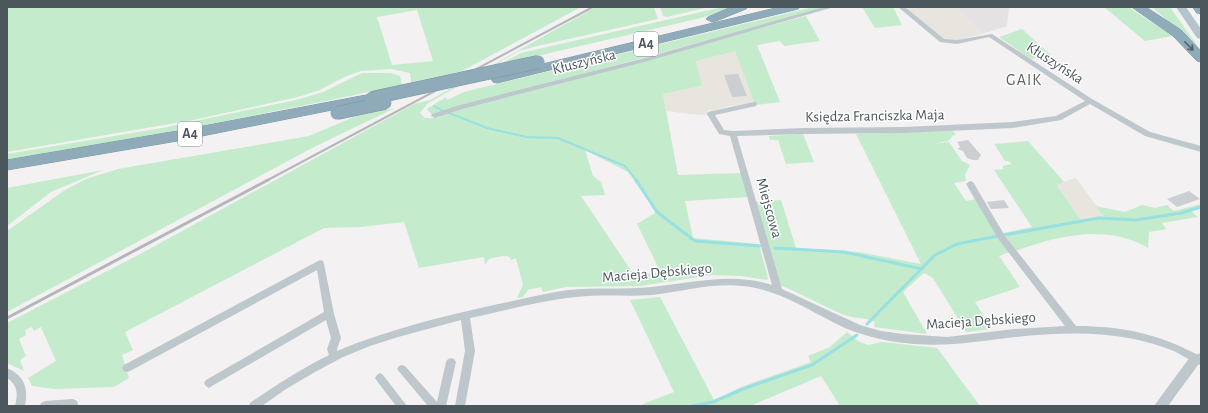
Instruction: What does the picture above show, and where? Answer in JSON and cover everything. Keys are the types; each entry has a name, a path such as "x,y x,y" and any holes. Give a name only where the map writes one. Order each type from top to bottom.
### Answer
{"highway":[{"path":"700,23 742,7"},
{"name":"A4","path":"7,165 177,136 372,98 538,62 767,7"},
{"name":"A4","path":"7,174 337,113 497,79 794,7"},
{"path":"1138,7 1177,33"},
{"path":"1149,7 1172,27 1201,58"},
{"path":"1199,7 1201,11"}],"main road":[{"path":"1181,7 1201,36"},
{"path":"1187,7 1201,26"}],"street":[{"name":"Kłuszyńska","path":"435,116 460,107 642,60 831,7"},
{"name":"Kłuszyńska","path":"901,7 942,41 957,42 990,35 1090,101 1148,134 1201,149"},
{"name":"Księdza Franciszka Maja","path":"733,134 804,131 904,130 1012,125 1058,118 1090,101"},
{"path":"733,134 722,132 711,114 754,104"},
{"name":"Miejscowa","path":"733,134 778,291"},
{"name":"Macieja Dębskiego","path":"970,184 1002,238 1074,330"},
{"path":"127,368 320,264 329,314 336,338 332,349 334,356"},
{"name":"Macieja Dębskiego","path":"254,406 291,379 334,356 406,329 566,294 651,291 716,282 753,284 778,291 804,301 849,325 874,333 899,338 936,341 961,340 1024,332 1074,330 1130,333 1154,338 1199,358"},
{"path":"209,383 329,314"},
{"path":"460,406 470,351 466,315"},
{"path":"1160,406 1199,358"},
{"path":"441,406 451,362"},
{"path":"402,368 434,406"},
{"path":"7,373 18,380 21,384 20,406"},
{"path":"380,378 402,406"},
{"path":"45,406 73,404"}],"shaded area":[{"path":"920,7 955,7 982,34 957,40 947,41 941,39 905,9"},
{"path":"955,7 1009,7 1007,26 982,34"},
{"path":"735,50 754,103 729,106 714,111 710,110 707,111 708,115 667,111 663,94 702,86 696,61"},
{"path":"1076,178 1104,217 1080,219 1057,184"}],"green space":[{"path":"7,7 581,7 462,71 411,82 410,73 391,69 361,71 344,77 320,90 298,97 193,120 7,152","holes":["417,10 433,61 392,65 377,17"]},
{"path":"596,7 654,7 658,19 519,51 427,104 420,113 425,118 436,118 456,110 806,16 820,41 784,46 780,41 757,45 780,102 755,105 735,51 696,61 702,86 663,94 678,175 741,173 748,197 685,201 693,238 759,244 768,278 767,280 740,276 712,275 640,286 566,287 543,292 541,287 528,290 523,297 517,298 523,285 516,258 511,260 507,256 502,256 493,258 489,259 485,265 484,257 419,268 404,222 361,227 324,228 125,332 133,350 122,355 129,378 114,387 54,389 32,386 28,378 56,361 41,327 34,331 32,327 25,330 26,335 19,339 26,356 20,360 24,371 7,363 7,323 142,253 414,104 430,100","holes":["585,150 628,172 654,208 655,213 637,224 661,273 634,275 581,196 605,195 601,182 593,176"]},
{"path":"660,7 709,7 667,17 663,16"},
{"path":"723,7 734,7 701,18 498,65 521,53"},
{"path":"813,7 828,7 441,113 431,114 427,109 446,97 447,100 464,92"},
{"path":"862,7 893,7 902,25 875,28"},
{"path":"1104,7 1128,7 1173,36 1145,41"},
{"path":"1152,7 1170,7 1201,51"},
{"path":"1022,29 1051,55 1031,59 999,37"},
{"path":"362,73 390,73 400,76 402,85 205,125 7,160 7,154 162,128 296,100 323,92"},
{"path":"395,108 310,149 7,312 7,231 65,190 86,179 118,169 309,136 354,117"},
{"path":"953,131 956,135 951,136 952,137 948,141 933,144 949,142 962,161 970,165 965,175 966,181 954,183 966,201 977,199 1010,252 999,256 1020,287 975,302 992,329 966,332 933,278 924,273 903,292 927,334 874,327 875,322 842,314 780,285 755,202 781,200 796,248 859,252 921,264 856,134"},
{"path":"803,134 814,162 786,164 778,140 770,140 769,136"},
{"path":"1028,141 1064,182 1057,185 1080,219 1104,217 1096,206 1125,212 1142,205 1155,208 1167,205 1174,211 1201,204 1201,208 1191,211 1198,217 1162,223 1166,229 1149,232 1148,248 1132,240 1116,236 1082,234 1048,241 1015,251 1003,233 1032,227 994,170 1004,169 1002,166 1012,164 1005,161 994,144"},
{"path":"103,170 51,192 7,226 7,188"},
{"path":"660,297 714,400 741,387 811,362 808,356 830,347 847,332 858,341 868,345 882,342 937,348 980,406 840,406 821,376 750,406 644,406 643,404 674,392 630,300"}],"building":[{"path":"738,74 747,96 732,97 724,75"},
{"path":"968,140 981,155 978,160 967,158 963,151 958,149 960,147 957,142"},
{"path":"1189,191 1200,199 1177,207 1167,199"},
{"path":"1004,200 1009,208 991,209 987,202"}],"waterway":[{"path":"434,106 443,111"},
{"path":"449,113 487,128 526,137 558,138 625,166 637,181"},
{"path":"636,180 657,212 695,241 760,246"},
{"path":"1004,235 1099,218 1136,220 1181,213 1201,207"},
{"path":"921,269 935,255 957,244 998,236"},
{"path":"775,248 844,252 921,269"},
{"path":"867,324 921,269"},
{"path":"692,406 713,402 743,389 812,365 857,335"}],"railway":[{"path":"266,181 593,7"},
{"path":"7,318 268,180"}],"district":[{"name":"GAIK","path":"1024,80"}]}
